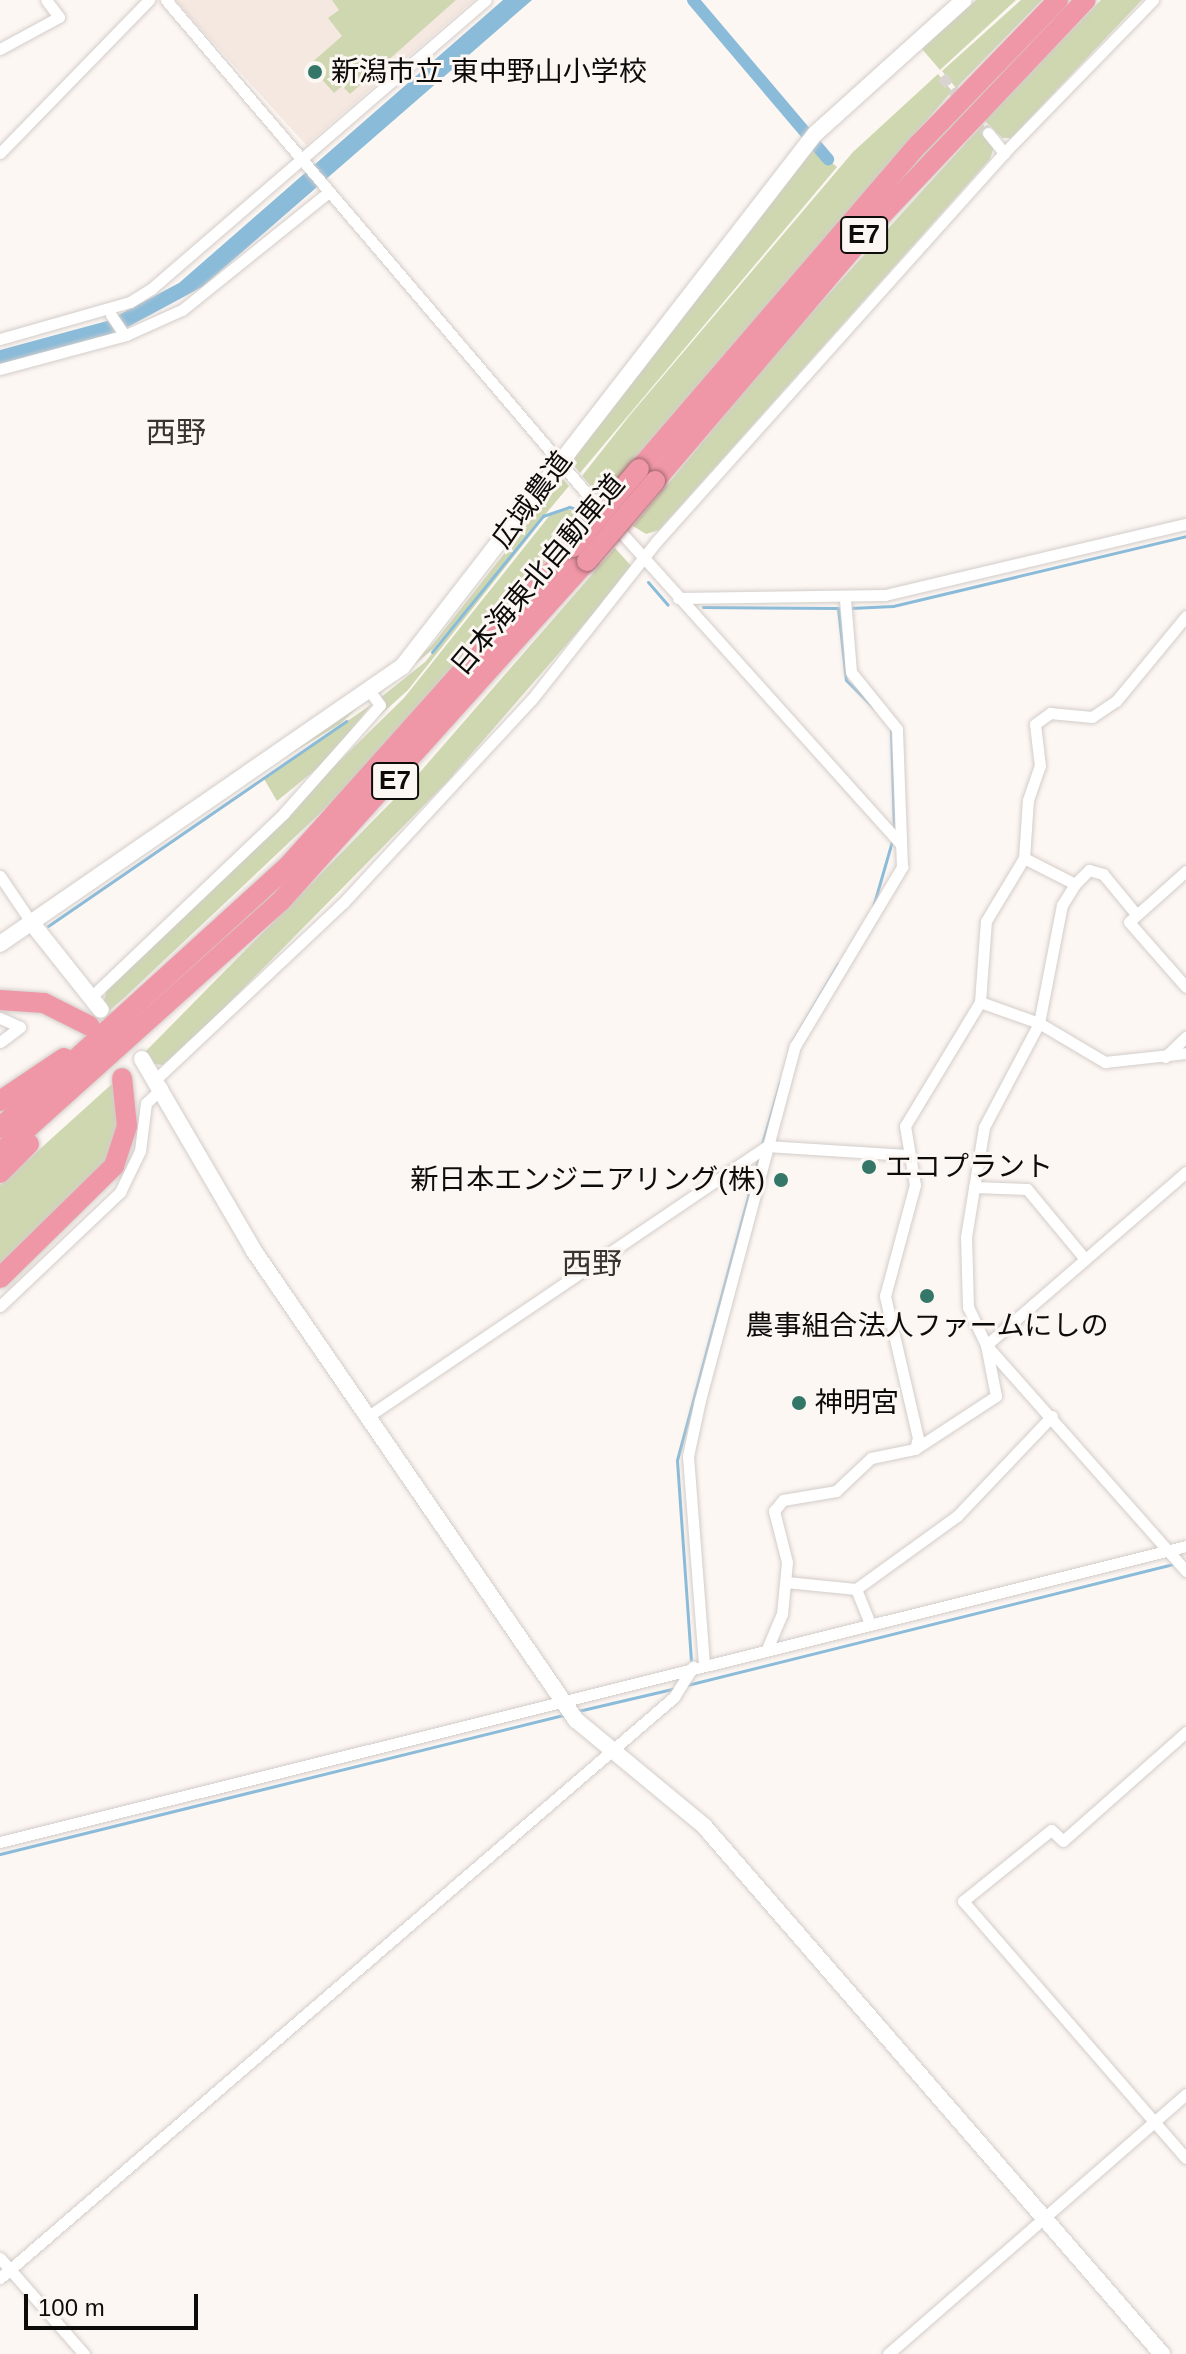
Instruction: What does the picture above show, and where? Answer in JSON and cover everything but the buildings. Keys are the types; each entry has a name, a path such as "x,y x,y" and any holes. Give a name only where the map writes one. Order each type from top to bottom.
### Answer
{"highway":[{"name":"日本海東北自動車道","path":"0,1153 190,988 349,831 919,144 1058,0"},
{"name":"日本海東北自動車道","path":"647,475 877,220 1086,0"},
{"name":"日本海東北自動車道","path":"0,1128 288,866 580,554"},
{"path":"0,1101 60,1062 288,866"},
{"path":"0,1173 190,988"},
{"path":"0,1000 93,1011"},
{"path":"0,1278 114,1166 127,1126 122,1078"}],"street":[{"path":"0,49 59,17 46,0"},
{"path":"0,153 149,0"},
{"path":"166,0 297,147 303,163 646,557 678,598 887,838 900,843"},
{"path":"0,339 130,302 303,163 486,0"},
{"name":"広域農道","path":"0,942 368,689 426,641 815,134 964,0"},
{"path":"0,1306 120,1192 140,1151 146,1103 159,1083 353,892 532,699 646,557 1004,153 1153,0"},
{"path":"988,133 1004,153"},
{"path":"0,369 126,335 182,310 327,190"},
{"path":"111,315 123,333"},
{"path":"678,598 845,599 1186,524"},
{"path":"0,2278 610,1748 674,1697 698,1666 688,1456 795,1046 902,867 897,729 851,672 845,599"},
{"path":"915,1449 918,1414 887,1325 885,1296 915,1185 905,1126 980,1002 986,921 1024,858 1028,800 1040,766 1035,724 1050,713 1092,717 1116,701 1186,616"},
{"path":"0,876 93,1011 284,813 380,705 368,689"},
{"path":"1024,858 1075,884"},
{"path":"767,1649 786,1582 774,1511 783,1500 836,1491 871,1458 915,1449 996,1396 986,1345 968,1307 974,1187 984,1127 1039,1023 1062,905 1075,884 1089,870 1103,874 1136,914"},
{"path":"1186,871 1129,922 1186,987"},
{"path":"980,1002 1039,1023 1105,1062 1165,1058 1186,1053"},
{"path":"0,1018 20,1027 0,1042"},
{"path":"1165,1058 1186,1037"},
{"path":"142,1059 159,1083 233,1219 561,1700 610,1748 704,1826 1162,2354"},
{"path":"367,1417 768,1146 909,1155"},
{"path":"986,1345 1186,1172"},
{"path":"974,1187 1027,1189 1085,1259"},
{"path":"986,1345 1185,1569"},
{"path":"786,1582 856,1589 957,1516 1052,1416"},
{"path":"0,1842 1186,1546"},
{"path":"856,1589 870,1623"},
{"path":"1186,1732 1063,1841 1051,1830 963,1901 1186,2158"},
{"path":"888,2354 1186,2094"},
{"path":"0,2258 84,2354"}],"shaded area":[{"name":"新潟市立 東中野山小学校","path":"175,0 474,0 306,145"}],"green space":[{"path":"332,0 456,0 350,94 342,86 334,93 309,65 342,36 328,18 339,10"},
{"path":"976,0 1016,0 940,70 922,49"},
{"path":"1021,0 1042,0 956,88 942,71"},
{"path":"1101,0 1142,0 1011,138 1002,138 984,120"},
{"path":"938,74 952,91 601,498 582,476 630,415 853,152"},
{"path":"983,124 994,147 990,159 659,530 646,534 633,526 785,342"},
{"path":"812,146 837,167 580,473 572,463 581,447"},
{"path":"563,479 569,486 433,649 377,696 433,644"},
{"path":"568,509 586,516 349,786 124,998 110,1010 103,1005 107,988 404,698 550,515"},
{"path":"541,522 408,690 366,728 380,698 425,662"},
{"path":"615,548 633,568 447,782 221,1011 163,1065 151,1064 145,1052 414,779"},
{"path":"368,698 340,724 259,773"},
{"path":"372,704 325,762 277,801 264,779"},
{"path":"113,1083 118,1125 110,1156 83,1192 0,1266 0,1185"}],"water":[{"path":"503,0 532,0 202,287 115,334 0,364 0,350 107,321 179,283"}],"waterway":[{"path":"693,0 828,159"},
{"path":"432,652 543,516 569,507 585,511"},
{"path":"850,608 893,606 1186,536"},
{"path":"648,582 668,605"},
{"path":"703,607 838,608"},
{"path":"838,608 846,680 874,708"},
{"path":"48,926 346,721"},
{"path":"891,729 894,830"},
{"path":"873,907 892,841"},
{"path":"791,1044 838,964"},
{"path":"762,1144 780,1082"},
{"path":"691,1661 677,1460 758,1159"},
{"path":"687,1685 1173,1564"},
{"path":"578,1711 676,1688"},
{"path":"0,1854 563,1715"}],"tunnel":[{"path":"942,76 988,133"}],"place":[{"name":"新潟市立 東中野山小学校","path":"315,72"},
{"name":"エコプラント","path":"869,1167"},
{"name":"新日本エンジニアリング(株)","path":"781,1180"},
{"name":"農事組合法人ファームにしの","path":"927,1296"},
{"name":"神明宮","path":"799,1403"}],"district":[{"name":"西野","path":"176,433"},
{"name":"西野","path":"592,1264"}]}
